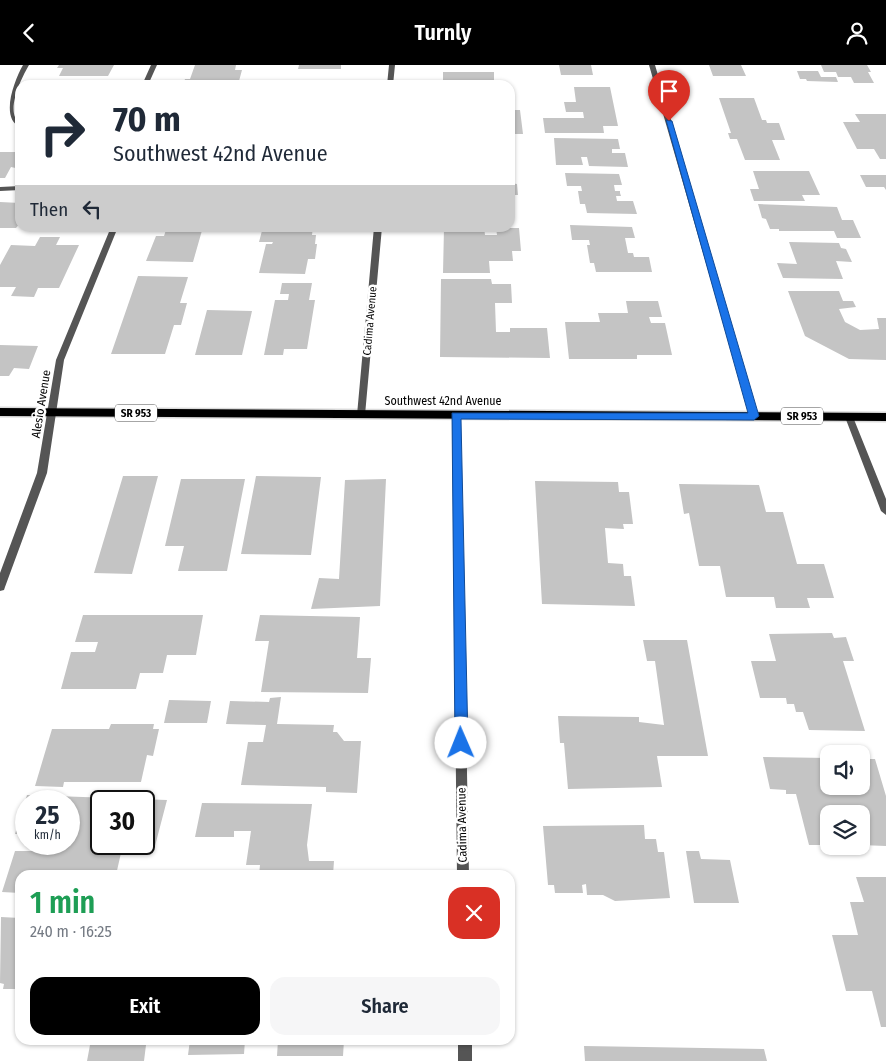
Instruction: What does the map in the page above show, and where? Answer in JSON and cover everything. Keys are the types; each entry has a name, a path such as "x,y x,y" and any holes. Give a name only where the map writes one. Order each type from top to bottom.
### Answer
{"main road":[{"name":"Southwest 42nd Avenue","path":"0,411 52,413 886,417"}],"street":[{"path":"17,80 26,65"},
{"path":"147,80 154,65"},
{"path":"390,80 392,65"},
{"path":"652,65 754,416"},
{"path":"4,100 15,82"},
{"path":"2,116 11,124 15,124"},
{"path":"0,189 15,188"},
{"name":"Alesio Avenue","path":"0,587 42,473 60,360 113,232"},
{"name":"Cadima Avenue","path":"361,415 378,232"},
{"name":"Cadima Avenue","path":"456,415 463,870"},
{"path":"849,417 886,511"},
{"path":"465,1045 465,1061"}],"building":[{"path":"59,65 114,65 108,76 59,76 63,68 57,68"},
{"path":"195,65 236,65 235,70 242,70 239,80 185,80 190,79"},
{"path":"299,65 341,65 341,69 298,69"},
{"path":"559,65 591,65 593,75 561,75"},
{"path":"709,65 741,65 746,76 713,76"},
{"path":"821,65 867,65 871,72 868,72 874,83 854,83 851,77 838,77 836,72 824,72"},
{"path":"797,71 818,71 821,77 836,77 838,82 807,81 806,79 800,79"},
{"path":"443,72 494,72 494,80 443,80"},
{"path":"574,87 610,87 618,126 603,126 604,133 545,133 543,118 584,118 583,112 566,112 564,102 576,102"},
{"path":"719,98 754,98 762,120 766,120 767,123 779,123 785,140 772,140 780,160 745,160 737,139 730,139 728,133 731,133"},
{"path":"515,110 520,110 523,134 515,134"},
{"path":"855,114 886,114 886,159 880,159 874,149 857,149 843,122 860,122"},
{"path":"554,138 618,139 620,149 612,149 612,153 625,153 628,167 589,166 587,157 581,157 583,165 556,165"},
{"path":"0,152 15,152 15,168 11,167 5,178 0,178"},
{"path":"753,171 809,171 820,195 802,195 805,201 754,201 750,189 759,189"},
{"path":"565,173 619,174 622,185 614,185 615,191 620,191 621,196 616,196 617,201 633,201 637,214 587,213 585,204 580,204 578,191 582,191 581,186 567,186"},
{"path":"860,175 886,175 886,190 884,187 866,187"},
{"path":"515,184 517,184 518,195 515,195"},
{"path":"0,202 15,203 15,228 0,228"},
{"path":"758,204 837,207 842,220 853,220 861,238 837,238 834,231 779,231 779,229 770,229 766,219 762,218"},
{"path":"570,225 632,227 635,238 625,238 628,253 633,253 634,257 649,257 652,272 596,272 594,263 590,263 587,245 590,245 589,240 572,240"},
{"path":"515,228 519,228 521,251 512,251 513,261 489,261 490,273 443,273 444,232 485,232 485,235 497,235 497,232 515,232"},
{"path":"165,232 202,232 193,262 146,261 156,236 164,236"},
{"path":"262,232 312,232 312,235 316,235 315,244 317,244 315,259 308,259 305,274 259,273 266,244 272,244 273,242 259,242"},
{"path":"40,237 60,237 56,245 79,245 59,288 38,288 34,297 11,296 16,287 0,287 0,265 11,245 35,246"},
{"path":"789,242 839,243 841,248 846,249 852,262 836,261 843,279 783,278 777,263 797,264"},
{"path":"138,276 188,277 180,303 187,303 181,325 174,325 165,354 111,354"},
{"path":"441,279 491,279 492,284 511,284 512,303 495,303 496,332 510,332 510,328 547,328 550,358 440,357"},
{"path":"282,283 312,283 309,300 315,300 307,349 284,349 283,355 264,355 275,300 288,300 289,294 280,294"},
{"path":"788,291 839,291 843,301 853,301 856,307 839,309 845,322 860,330 879,329 877,318 886,318 886,360 849,359 805,336"},
{"path":"626,301 658,301 662,317 649,317 651,323 665,323 672,355 637,355 637,359 569,359 565,322 600,322 598,313 628,313"},
{"path":"207,310 252,311 242,355 195,355"},
{"path":"0,345 38,346 29,369 14,368 9,376 0,376"},
{"path":"123,476 158,476 132,574 94,573"},
{"path":"256,476 321,477 311,555 241,554"},
{"path":"181,479 245,479 227,571 178,571 184,546 165,546"},
{"path":"386,479 380,606 311,609 319,578 339,579 345,480"},
{"path":"535,481 618,482 619,492 629,492 633,524 623,524 624,529 605,528 608,563 623,564 624,576 631,576 635,606 542,604"},
{"path":"679,484 759,485 766,512 783,512 797,564 824,564 834,598 807,598 810,608 776,608 774,597 726,597 720,566 699,566 689,513 684,514"},
{"path":"83,615 203,615 196,655 167,655 163,673 140,673 136,689 61,689 71,652 95,652 98,642 75,642"},
{"path":"260,615 360,617 357,658 371,658 368,693 261,692 269,641 255,641"},
{"path":"832,633 834,638 846,637 854,661 843,661 865,731 809,730 803,712 796,712 794,704 787,704 786,698 760,698 751,661 776,661 769,634"},
{"path":"643,640 687,640 708,756 657,756 662,787 568,789 564,743 560,743 558,716 639,717 639,722 664,725 655,661 647,661"},
{"path":"281,697 277,724 334,725 333,732 337,732 344,741 361,741 357,793 326,792 326,787 241,785 248,742 263,742 266,725 226,724 230,701 269,702 270,698"},
{"path":"169,700 211,701 207,723 164,723"},
{"path":"111,724 154,724 153,729 159,729 153,756 147,755 141,782 64,782 63,787 35,786 52,729 109,729"},
{"path":"763,757 820,758 820,795 870,795 870,759 875,759 886,796 886,846 870,845 870,805 820,805 820,845 809,845 796,794 786,794 786,790 770,789"},
{"path":"80,797 90,797 90,855 121,855 117,870 15,870 15,893 2,892 15,851 15,855 80,855"},
{"path":"155,800 167,800 155,846"},
{"path":"202,803 312,804 307,845 309,861 334,861 333,870 260,870 260,865 246,865 251,831 234,831 234,837 195,837"},
{"path":"644,825 645,839 656,839 658,852 664,852 670,898 615,901 603,895 587,895 586,884 582,885 583,893 555,893 554,885 548,885 543,826"},
{"path":"686,851 699,851 701,859 730,860 739,903 694,903"},
{"path":"856,877 886,877 886,1027 881,1027 872,991 846,991 832,935 858,935 850,902 864,902"},
{"path":"1,917 15,918 15,989 3,989 4,984 0,983"},
{"path":"90,1045 146,1045 144,1061 87,1061"},
{"path":"189,1045 245,1045 244,1054 188,1055"},
{"path":"278,1045 344,1045 343,1056 277,1056"},
{"path":"584,1046 764,1049 767,1061 585,1061"}],"route":[{"path":"461,743 456,415 754,416 669,121"}]}
